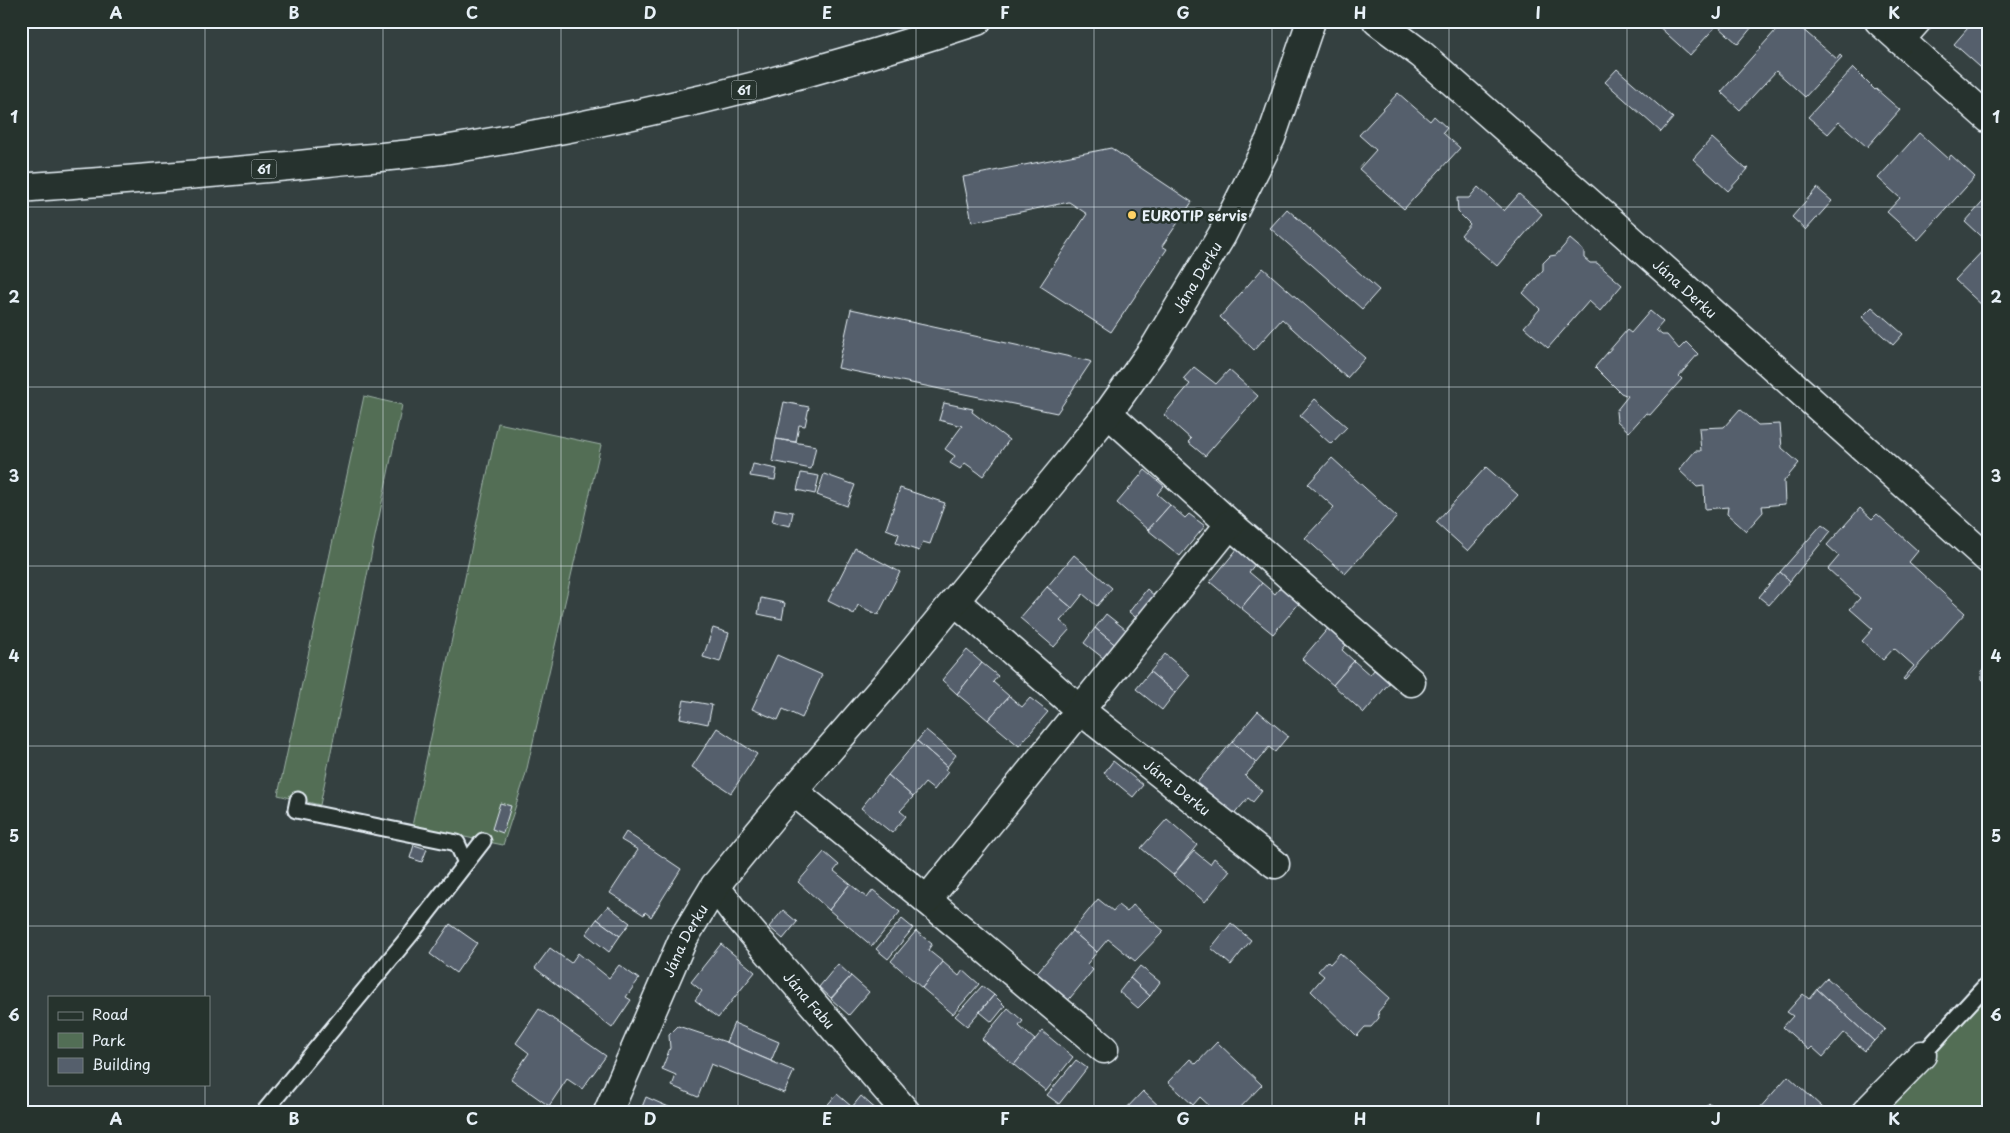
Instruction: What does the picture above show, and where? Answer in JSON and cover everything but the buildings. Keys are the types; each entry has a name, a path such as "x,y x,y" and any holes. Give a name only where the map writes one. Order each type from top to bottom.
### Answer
{"street":[{"name":"61","path":"21,188 274,168 448,150 659,110 746,89 893,48 977,21"},
{"name":"Jána Derku","path":"608,1112 680,947 715,886 793,791 889,682 1108,413 1156,345 1222,235 1271,138 1311,21"},
{"name":"Jána Derku","path":"1377,21 1421,54 1989,560"},
{"path":"1879,21 1909,31 1989,120"},
{"path":"1108,413 1230,524 1412,682"},
{"path":"927,900 1230,524"},
{"name":"Jána Derku","path":"955,601 1080,710 1275,864"},
{"path":"793,791 927,900 1104,1049"},
{"name":"Jána Fabu","path":"715,886 735,913 906,1112"},
{"path":"1866,1112 1922,1055"}],"lane":[{"path":"298,800 296,810 457,843 466,863"},
{"path":"264,1112 411,934 483,841"},
{"path":"1922,1055 1989,982"}],"green space":[{"path":"364,396 402,405 320,805 278,795"},
{"path":"498,423 601,445 525,777 503,845 412,826"},
{"path":"1989,995 1989,1112 1878,1112"}],"place":[{"name":"EUROTIP servis","path":"1132,215"}]}
